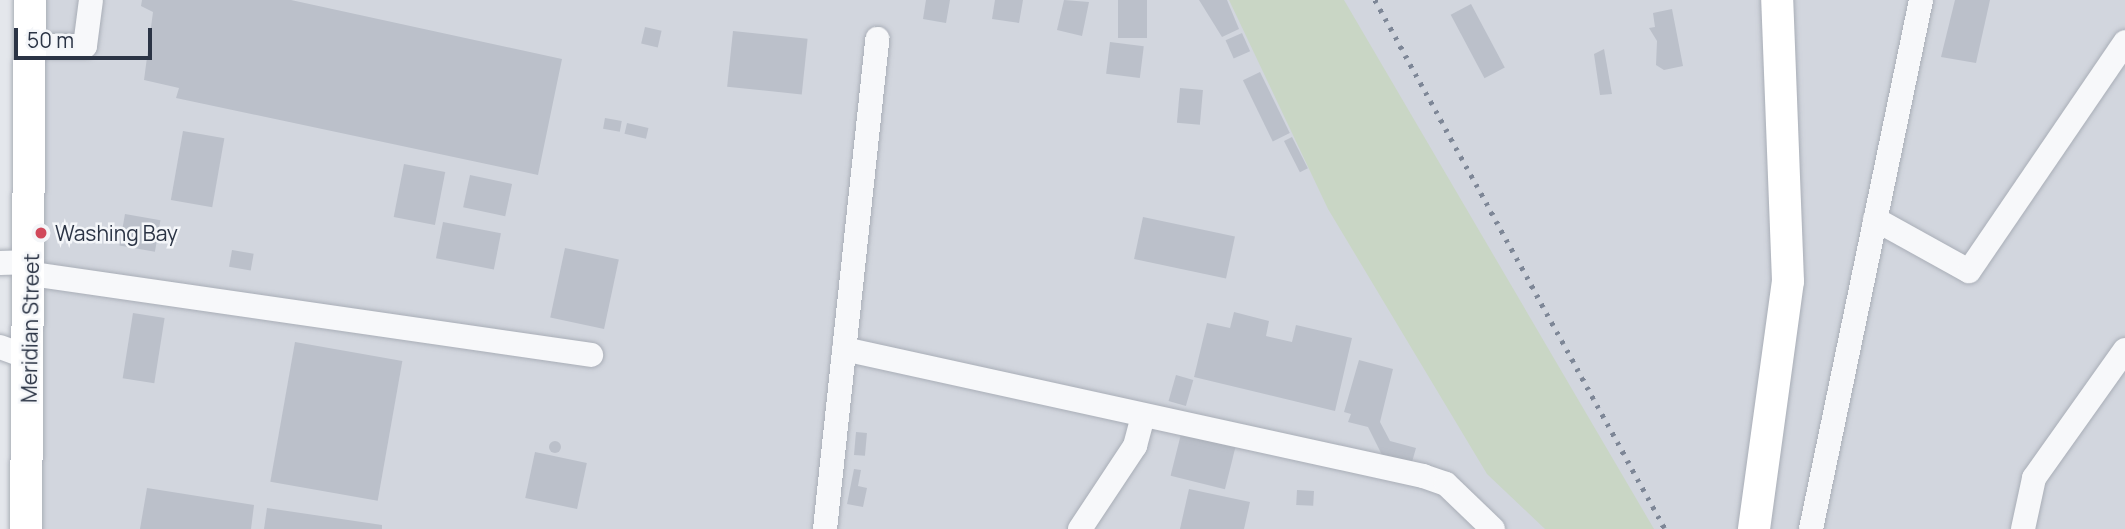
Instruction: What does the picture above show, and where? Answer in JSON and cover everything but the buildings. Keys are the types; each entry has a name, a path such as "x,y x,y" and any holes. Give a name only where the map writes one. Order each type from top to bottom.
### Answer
{"main road":[{"name":"Meridian Street","path":"26,529 32,268 30,0"},
{"path":"1754,529 1788,281 1777,0"}],"lane":[{"path":"30,46 85,46 92,0"},
{"path":"1811,529 1921,0"},
{"path":"825,529 877,39"},
{"path":"1875,219 1969,271 2125,42"},
{"path":"0,263 591,355"},
{"path":"0,346 30,358"},
{"path":"844,349 1142,419 1423,476 1446,484 1493,529"},
{"path":"2023,529 2034,478 2125,351"},
{"path":"1080,529 1135,446 1142,419"}],"shaded area":[{"path":"27,0 2125,0 2125,529 27,529"}],"green space":[{"path":"1229,0 1344,0 1654,529 1545,529 1487,474 1328,209"}],"railway":[{"path":"1375,0 1665,529"}],"place":[{"name":"Washing Bay","path":"41,233"}]}
